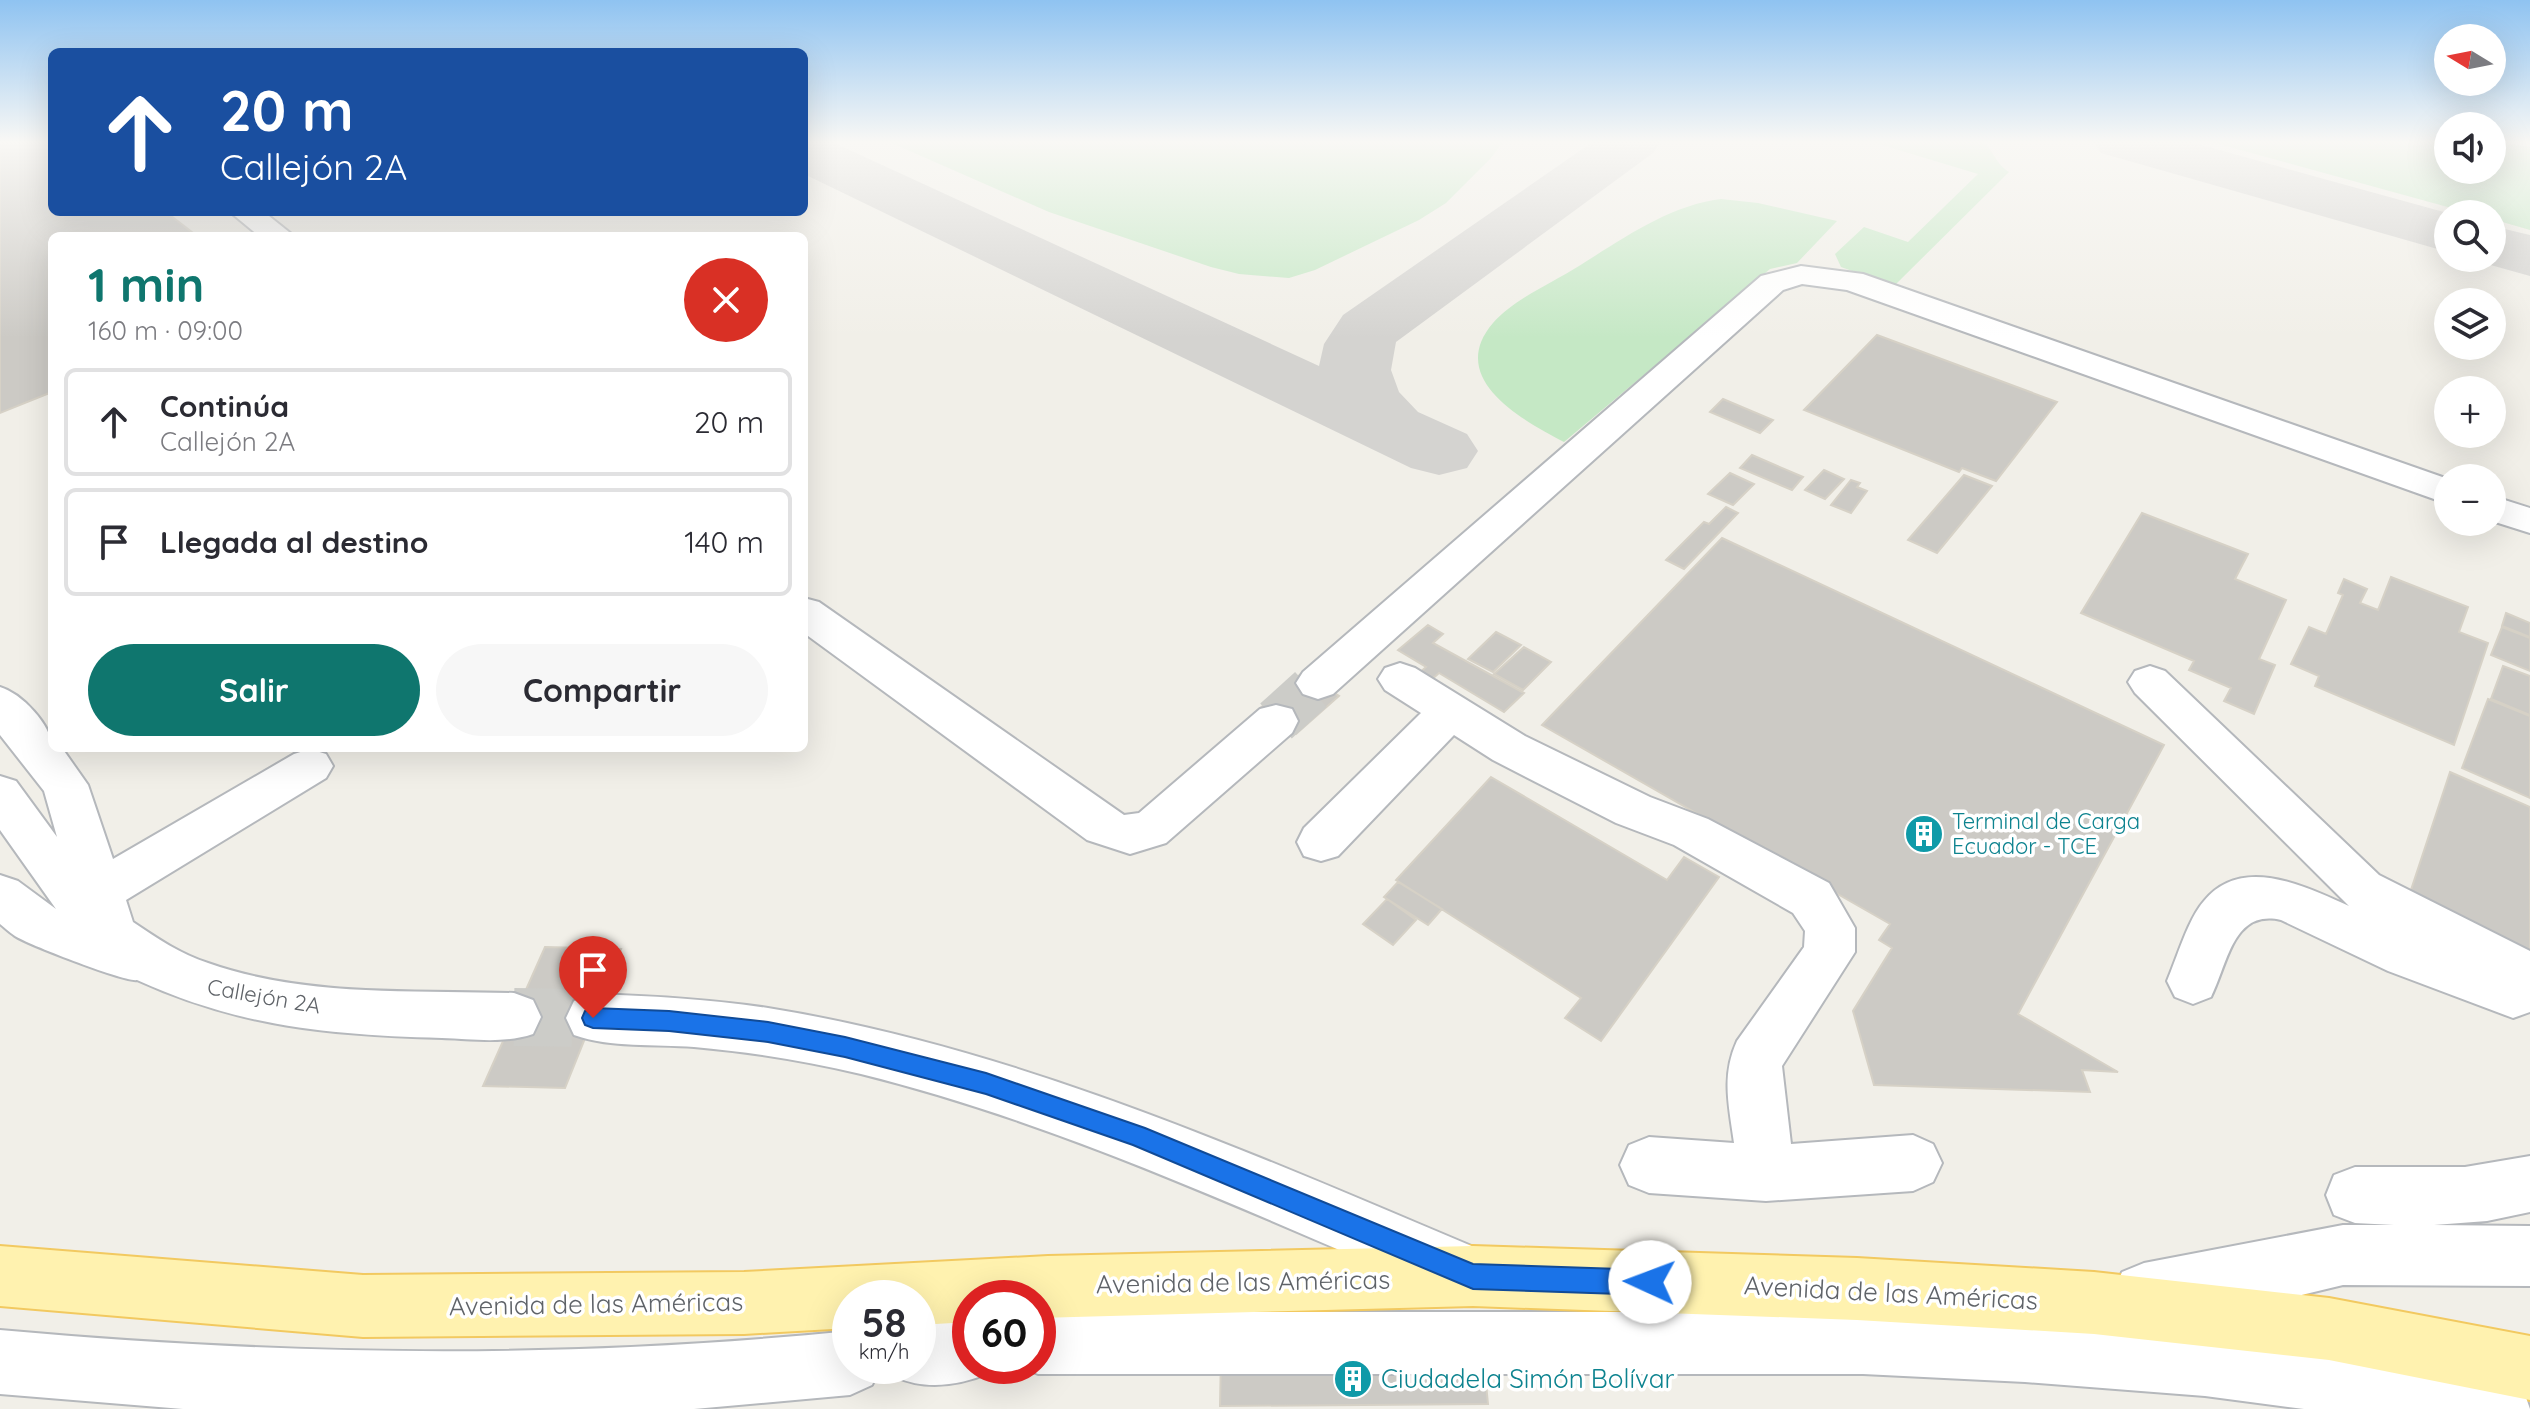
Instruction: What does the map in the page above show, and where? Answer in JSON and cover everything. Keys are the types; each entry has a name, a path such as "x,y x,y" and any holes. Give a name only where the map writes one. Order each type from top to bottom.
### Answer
{"main road":[{"name":"Avenida de las Américas","path":"0,1276 363,1306 501,1307 744,1303 1074,1286 1473,1276 1857,1289 2094,1303 2329,1329 2530,1368"}],"street":[{"path":"251,216 273,232"},
{"path":"1318,683 1772,283 1801,275 1852,281 2434,487"},
{"path":"2506,513 2530,521"},
{"path":"808,615 1104,827 1123,835 1135,835 1156,826 1276,721"},
{"path":"1400,679 1509,748 1633,810 1691,832 1811,898 1819,907 1830,928 1829,952 1756,1058 1754,1100 1766,1173"},
{"path":"2150,682 2362,889 2456,940 2530,975"},
{"path":"0,703 65,785 106,913 310,766"},
{"path":"1321,842 1450,711"},
{"name":"Callejón 2A","path":"6,802 82,902 106,913 138,954 193,983 237,995 302,1006 514,1017"},
{"path":"0,895 34,922 193,983"},
{"path":"2193,981 2221,916 2240,900 2268,897 2290,902 2406,955 2530,1001"},
{"path":"593,1018 669,1021 768,1032 845,1047 986,1084 1137,1135 1473,1276"},
{"path":"1649,1165 1766,1173 1913,1163"},
{"path":"2355,1195 2416,1199 2474,1196 2530,1184"},
{"path":"2094,1303 2289,1268 2343,1255 2530,1256"},
{"path":"1056,1343 1863,1343 2011,1349 2220,1366 2341,1382 2499,1409"},
{"path":"0,1362 167,1378 325,1385 569,1382 745,1375 832,1365"}],"green space":[{"path":"1037,207 1440,207 1315,270 1289,278 1239,274 1211,267"},
{"path":"1774,207 1837,221 1797,263 1770,269 1564,442 1511,410 1484,380 1478,362 1481,343 1493,323 1522,299 1629,235 1683,208"},
{"path":"1944,207 1974,207 1894,286 1841,267 1835,254 1864,227 1908,242"},
{"path":"2506,207 2530,207 2530,230 2506,223"}],"building":[{"path":"0,207 48,207 48,216 171,216 192,232 48,232 48,394 0,413"},
{"path":"1877,335 2057,402 1996,481 1962,468 1959,472 1804,410"},
{"path":"1723,399 1773,420 1760,433 1710,412"},
{"path":"1752,455 1803,477 1792,490 1740,468"},
{"path":"1824,470 1844,479 1825,499 1805,490"},
{"path":"1730,473 1754,484 1733,505 1708,494"},
{"path":"1964,475 1992,486 1937,553 1908,540"},
{"path":"1851,480 1860,483 1857,487 1867,491 1851,513 1831,505"},
{"path":"1726,507 1738,513 1684,569 1666,560 1704,522 1709,524"},
{"path":"2142,513 2248,554 2235,579 2286,600 2259,659 2275,665 2254,714 2224,701 2231,688 2189,670 2194,661 2081,613"},
{"name":"Terminal de Carga Ecuador - TCE","path":"1722,538 2164,745 2018,1014 2118,1072 2082,1070 2090,1092 1874,1085 1853,1011 1892,948 1879,940 1890,924 1542,725"},
{"path":"2391,577 2468,607 2459,632 2488,643 2454,745 2315,686 2319,676 2291,664 2309,627 2326,634 2343,595 2338,593 2344,579 2367,589 2360,603 2378,610"},
{"path":"2506,613 2530,623 2530,637 2502,626"},
{"path":"1428,625 1443,634 1433,643 1524,693 1504,712 1439,673 1430,681 1418,674 1426,667 1398,650"},
{"path":"2502,627 2530,638 2530,671 2491,655"},
{"path":"1496,632 1521,645 1493,672 1468,659"},
{"path":"1524,647 1551,662 1523,690 1494,674"},
{"path":"2503,666 2530,676 2530,715 2491,699"},
{"path":"1302,673 1339,696 1296,734 1258,710"},
{"path":"2488,699 2530,716 2530,798 2462,768"},
{"path":"2450,772 2530,807 2530,957 2408,899"},
{"path":"1491,777 1667,880 1684,857 1719,877 1601,1041 1565,1018 1581,998 1396,880"},
{"path":"1398,882 1442,909 1428,925 1384,897"},
{"path":"1387,899 1416,920 1393,945 1363,924"},
{"path":"545,947 621,949 565,1088 483,1086"},
{"name":"Ciudadela Simón Bolívar","path":"1483,1354 1488,1404 1220,1406 1221,1355"}],"taxiway":[{"path":"922,207 1439,451"},
{"path":"1391,428 1370,406 1357,383 1355,358 1368,330 1540,207"},
{"path":"2355,207 2434,229"},
{"path":"2506,249 2530,256"}],"tunnel":[{"path":"1276,721 1318,683"},
{"path":"514,1017 593,1018"}],"place":[{"name":"Terminal de Carga Ecuador - TCE","path":"1924,834"},
{"name":"Ciudadela Simón Bolívar","path":"1353,1379"}],"route":[{"path":"593,1018 669,1021 768,1032 845,1047 986,1084 1137,1135 1473,1276 1650,1282"}]}
